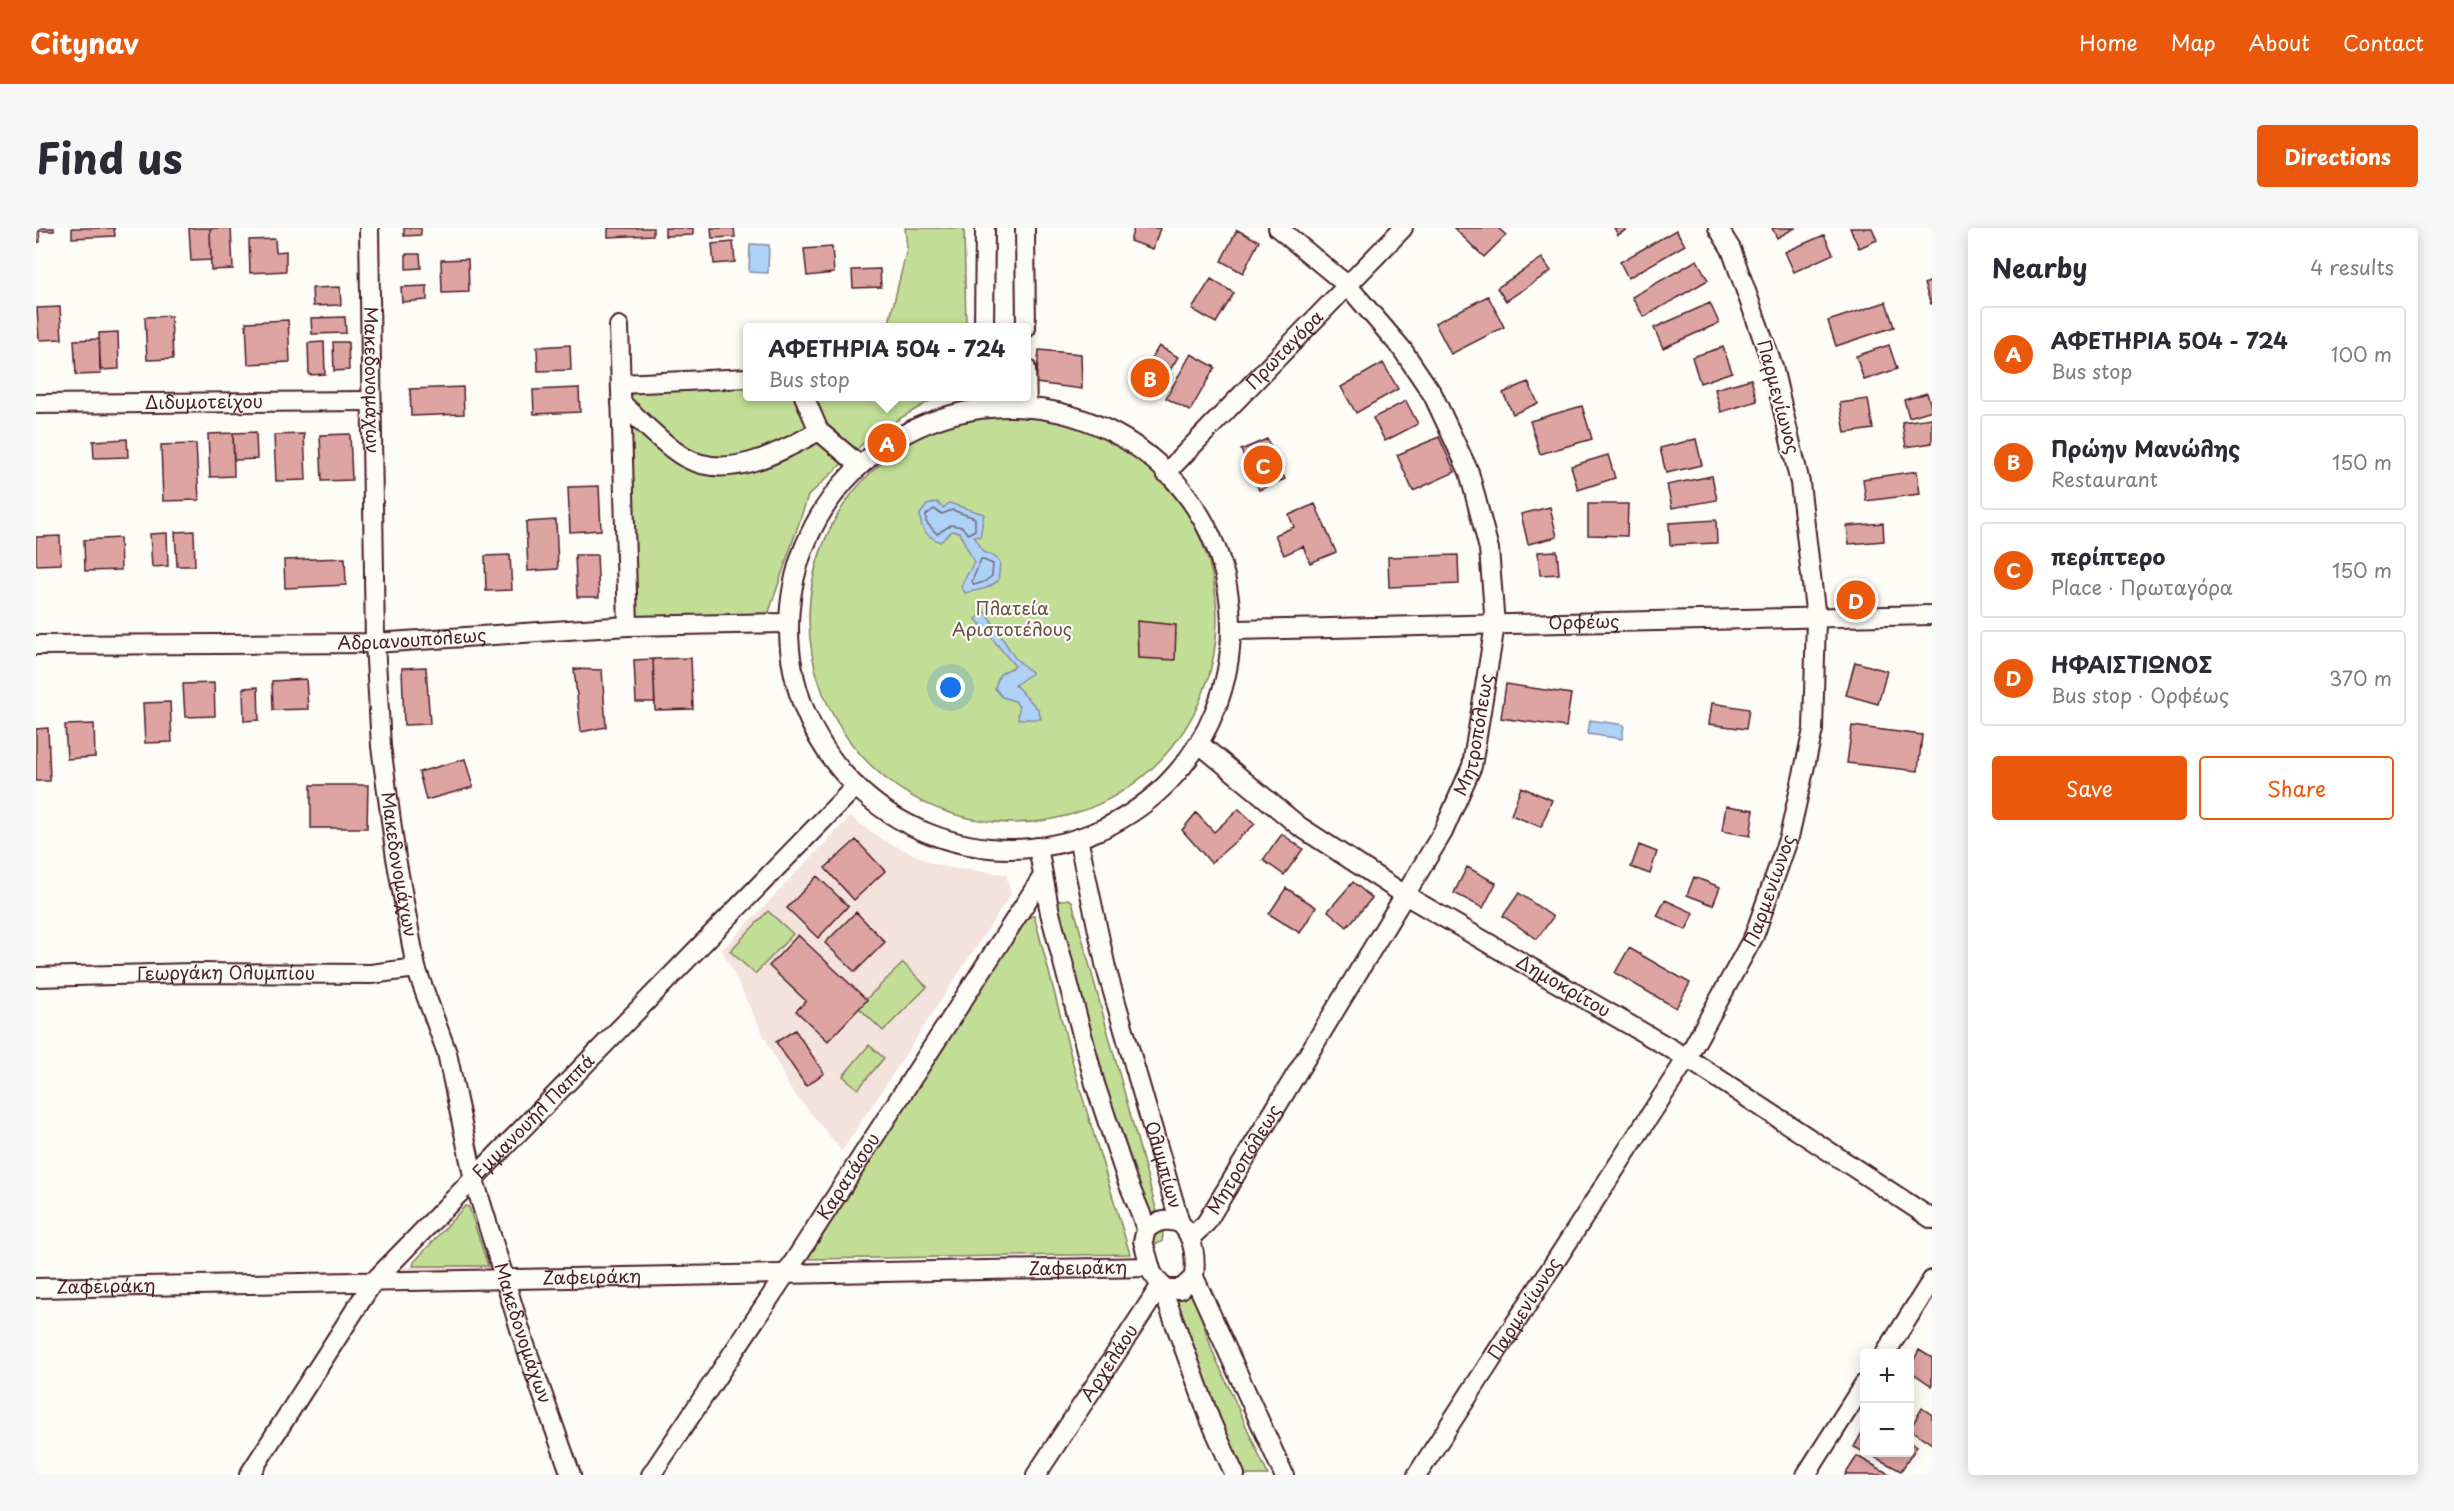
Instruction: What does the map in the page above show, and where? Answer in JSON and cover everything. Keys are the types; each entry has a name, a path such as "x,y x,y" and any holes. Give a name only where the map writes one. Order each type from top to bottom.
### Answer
{"street":[{"name":"Μακεδονομάχων","path":"369,228 375,643 385,785 416,968 447,1053 474,1180 524,1341 571,1475"},
{"path":"984,323 985,228"},
{"path":"1025,228 1026,323"},
{"name":"Μητροπόλεως","path":"1185,1231 1206,1223 1443,832 1472,766 1495,625 1489,549 1468,472 1433,394 1402,350 1347,285 1278,228"},
{"name":"Πρωταγόρα","path":"1166,473 1403,228"},
{"name":"Παρμενίωνος","path":"1417,1475 1687,1058 1754,936 1789,837 1813,730 1816,618 1800,483 1773,367 1731,249 1718,228"},
{"path":"619,326 628,626"},
{"path":"621,384 743,378"},
{"name":"Διδυμοτείχου","path":"36,404 371,401"},
{"path":"806,401 819,431 858,464"},
{"path":"983,401 1027,408 1102,430 1125,442 1166,473 1199,521 1222,565 1236,630 1235,664 1222,708 1190,764 1166,790 1122,821 1078,838 1038,848 972,845 962,842 910,824 856,786 837,764 807,715 793,666 787,623 791,578 810,524 840,478 887,443 958,406 983,401"},
{"path":"1027,401 1027,408"},
{"path":"621,403 683,456 697,463 714,466 766,459 819,431"},
{"name":"Ορφέως","path":"1236,630 1932,615"},
{"name":"Αδριανουπόλεως","path":"36,645 375,643 628,626 787,623"},
{"name":"Δημοκρίτου","path":"1202,746 1299,826 1405,895 1687,1058 1932,1219"},
{"name":"Εμμανουήλ Παππά","path":"249,1475 373,1282 856,786"},
{"name":"Ολυμπίων","path":"1078,838 1106,968 1185,1231 1194,1253 1194,1277 1284,1475"},
{"name":"Ολυμπίων","path":"1038,848 1060,956 1095,1084 1146,1230 1143,1241 1150,1267 1161,1285 1187,1361 1235,1475"},
{"name":"Καρατάσου","path":"651,1475 1043,876"},
{"name":"Γεωργάκη Ολυμπίου","path":"36,977 205,973 371,975 416,968"},
{"path":"1146,1230 1160,1221 1172,1220 1185,1231"},
{"name":"Ζαφειράκη","path":"36,1288 1150,1267"},
{"path":"1161,1285 1168,1289 1181,1289 1194,1277"},
{"path":"1887,1349 1932,1280"},
{"name":"Αρχελάου","path":"1036,1475 1161,1285"},
{"path":"1806,1475 1860,1390"}],"shaded area":[{"path":"850,817 883,840 932,863 950,868 1006,874 1011,894 842,1151 789,1087 722,950"},
{"path":"493,1266 493,1289 396,1290 396,1267"}],"green space":[{"path":"905,228 964,228 966,323 889,323 907,249"},
{"path":"743,384 743,401 930,401 873,434 808,496 766,621 632,620 626,390"},
{"name":"Πλατεία Αριστοτέλους","path":"1013,415 1053,419 1091,431 1126,449 1157,475 1183,506 1201,541 1213,579 1217,619 1213,659 1201,697 1183,732 1157,763 1126,789 1091,807 1053,819 1013,823 973,819 935,807 900,789 869,763 843,732 825,697 813,659 809,619 813,579 825,541 843,506 869,475 900,449 935,431 973,419"},
{"path":"1068,899 1072,901 1163,1234 1162,1242 1149,1246 1048,903"},
{"path":"768,911 793,934 755,974 730,951"},
{"path":"1034,915 1077,1079 1130,1254 809,1259 807,1256 974,996 1029,917"},
{"path":"903,963 927,987 883,1031 858,1007"},
{"path":"869,1045 884,1058 858,1089 843,1076"},
{"path":"465,1206 469,1207 488,1266 413,1266 414,1262"},
{"path":"1190,1283 1212,1350 1268,1475 1233,1475 1161,1285"}],"water":[{"path":"750,244 769,245 768,273 749,272"},
{"path":"937,502 943,508 949,503 984,514 980,537 974,536 983,552 995,557 1000,563 998,581 987,588 965,593 961,587 974,562 959,532 952,531 940,542 931,537 921,524 920,514 927,505"},
{"path":"985,611 1015,658 1032,673 1015,685 1038,709 1041,719 1018,719 1019,707 1015,701 1002,697 995,688 1000,674 1015,666 976,619"},
{"path":"1590,720 1624,725 1622,739 1588,734"}],"building":[{"path":"36,228 54,228 54,231 39,231 40,242 36,242"},
{"path":"72,228 114,228 115,236 72,238"},
{"path":"189,228 210,228 211,260 191,261"},
{"path":"210,228 231,228 233,269 211,270"},
{"path":"404,228 421,228 421,235 404,236"},
{"path":"608,228 653,228 653,235 608,237"},
{"path":"665,228 693,228 693,235 665,236"},
{"path":"711,228 734,228 735,237 712,238"},
{"path":"1134,228 1160,228 1153,249 1130,241"},
{"path":"1454,228 1498,228 1506,235 1484,257"},
{"path":"1614,228 1629,228 1618,235"},
{"path":"1772,228 1795,228 1777,238"},
{"path":"1850,228 1872,228 1877,240 1859,248"},
{"path":"1237,230 1259,241 1243,273 1221,261"},
{"path":"1676,230 1685,245 1628,278 1620,262"},
{"path":"1824,235 1833,254 1794,272 1785,252"},
{"path":"275,239 276,252 286,251 286,271 250,273 249,240"},
{"path":"733,242 735,262 714,264 712,244"},
{"path":"832,247 834,273 807,276 804,249"},
{"path":"406,254 420,254 421,268 406,269"},
{"path":"1542,258 1551,271 1506,301 1497,288"},
{"path":"468,259 469,292 442,293 441,260"},
{"path":"1697,260 1708,280 1644,317 1632,297"},
{"path":"880,269 881,287 853,288 852,270"},
{"path":"1211,279 1234,293 1216,323 1192,309"},
{"path":"1932,281 1932,304 1931,304 1924,284"},
{"path":"427,286 427,300 402,302 401,287"},
{"path":"340,287 341,305 313,306 312,288"},
{"path":"1488,296 1504,327 1451,354 1435,323"},
{"path":"1886,302 1894,327 1836,346 1828,321"},
{"path":"1710,303 1719,323 1663,348 1654,328"},
{"path":"60,307 62,339 39,340 37,308"},
{"path":"171,316 173,359 147,360 145,317"},
{"path":"345,317 346,333 312,334 311,318"},
{"path":"288,320 290,362 248,364 246,322"},
{"path":"118,332 119,369 100,370 99,333"},
{"path":"99,339 101,374 76,375 74,340"},
{"path":"324,342 325,374 309,375 308,343"},
{"path":"333,342 348,342 349,370 334,371"},
{"path":"570,345 571,370 538,371 537,347"},
{"path":"1889,345 1897,369 1864,380 1856,356"},
{"path":"1159,346 1178,357 1164,380 1145,369"},
{"path":"1723,347 1732,372 1700,383 1692,357"},
{"path":"1039,350 1081,354 1082,389 1036,383"},
{"path":"1191,354 1215,367 1190,411 1166,398"},
{"path":"1383,363 1398,389 1356,413 1341,387"},
{"path":"1751,379 1757,401 1721,412 1715,389"},
{"path":"1528,382 1538,403 1513,414 1503,393"},
{"path":"463,387 464,414 411,416 410,389"},
{"path":"579,388 580,412 534,414 533,390"},
{"path":"1927,393 1932,410 1909,417 1904,400"},
{"path":"1868,399 1873,429 1845,433 1840,403"},
{"path":"1406,401 1418,424 1385,441 1373,418"},
{"path":"1582,406 1592,439 1540,454 1530,421"},
{"path":"1932,418 1932,443 1906,447 1902,422"},
{"path":"256,432 257,459 234,460 233,433"},
{"path":"233,433 234,476 210,477 208,434"},
{"path":"304,434 306,480 276,481 274,435"},
{"path":"350,434 352,480 322,481 320,435"},
{"path":"1439,437 1455,472 1413,491 1397,455"},
{"path":"127,439 128,457 94,458 93,441"},
{"path":"1267,439 1285,479 1259,490 1241,450"},
{"path":"1696,439 1702,465 1666,473 1660,448"},
{"path":"196,444 199,500 163,501 161,445"},
{"path":"1608,455 1615,478 1578,490 1571,466"},
{"path":"1917,471 1920,494 1866,501 1863,479"},
{"path":"1712,476 1717,500 1672,508 1667,485"},
{"path":"599,486 601,530 570,532 568,487"},
{"path":"1315,504 1336,552 1310,563 1303,546 1284,555 1275,535 1294,527 1289,515"},
{"path":"1588,504 1628,504 1627,536 1588,535"},
{"path":"1550,507 1557,537 1528,544 1521,514"},
{"path":"556,520 558,569 528,571 526,522"},
{"path":"1716,520 1717,543 1670,545 1669,523"},
{"path":"1883,523 1884,541 1849,544 1847,526"},
{"path":"194,531 195,566 177,566 175,532"},
{"path":"167,533 168,566 152,567 150,534"},
{"path":"60,536 61,564 36,565 36,537"},
{"path":"120,538 121,570 85,571 84,540"},
{"path":"1557,551 1559,574 1540,575 1538,552"},
{"path":"510,555 512,590 486,591 485,556"},
{"path":"575,555 597,555 599,597 577,597"},
{"path":"1458,555 1459,584 1389,587 1388,557"},
{"path":"345,558 346,585 285,588 284,560"},
{"path":"1137,621 1176,625 1175,660 1138,658"},
{"path":"691,658 693,709 655,710 653,659"},
{"path":"653,659 655,702 636,702 634,660"},
{"path":"1855,662 1887,671 1878,704 1846,695"},
{"path":"426,667 430,724 404,725 402,668"},
{"path":"574,669 602,670 606,727 581,732"},
{"path":"306,679 308,709 273,710 272,681"},
{"path":"214,683 215,716 185,717 183,684"},
{"path":"1506,684 1571,694 1566,727 1501,718"},
{"path":"258,687 259,720 244,721 243,688"},
{"path":"170,702 172,742 145,743 143,703"},
{"path":"1712,703 1749,709 1746,729 1709,724"},
{"path":"94,724 95,757 67,759 65,725"},
{"path":"1852,726 1922,735 1918,771 1847,763"},
{"path":"48,728 50,781 36,781 36,729"},
{"path":"465,759 473,787 426,800 419,772"},
{"path":"311,785 368,785 367,828 311,828"},
{"path":"1521,787 1552,800 1541,827 1511,815"},
{"path":"1726,806 1754,810 1750,836 1722,831"},
{"path":"1239,809 1255,824 1211,863 1182,830 1196,813 1214,832"},
{"path":"1282,834 1303,849 1284,875 1263,860"},
{"path":"856,840 885,871 854,900 825,868"},
{"path":"1639,845 1657,852 1650,874 1631,867"},
{"path":"1467,867 1496,883 1483,908 1454,893"},
{"path":"817,876 848,906 818,938 787,908"},
{"path":"1694,877 1720,887 1713,905 1687,895"},
{"path":"1353,882 1372,898 1347,927 1328,911"},
{"path":"1286,888 1316,907 1300,933 1269,914"},
{"path":"1519,893 1553,917 1537,939 1503,916"},
{"path":"1665,900 1694,913 1686,930 1657,916"},
{"path":"856,912 885,942 855,972 825,943"},
{"path":"798,935 867,1000 828,1041 796,1011 806,1001 769,966"},
{"path":"1629,948 1690,983 1676,1008 1615,973"},
{"path":"795,1030 824,1073 806,1086 776,1042"},
{"path":"1919,1350 1932,1358 1932,1386 1914,1374 1914,1359"},
{"path":"1922,1408 1932,1415 1932,1444 1914,1432 1914,1422"},
{"path":"1860,1436 1860,1450 1854,1447"},
{"path":"1857,1456 1891,1475 1845,1475"},
{"path":"1874,1457 1910,1457 1901,1471"}],"place":[{"name":"Πρώην Μανώλης","path":"1150,378"},
{"name":"ΑΦΕΤΗΡΙΑ 504 - 724","path":"887,443"},
{"name":"περίπτερο","path":"1263,465"},
{"name":"ΗΦΑΙΣΤΙΩΝΟΣ","path":"1856,600"}]}
